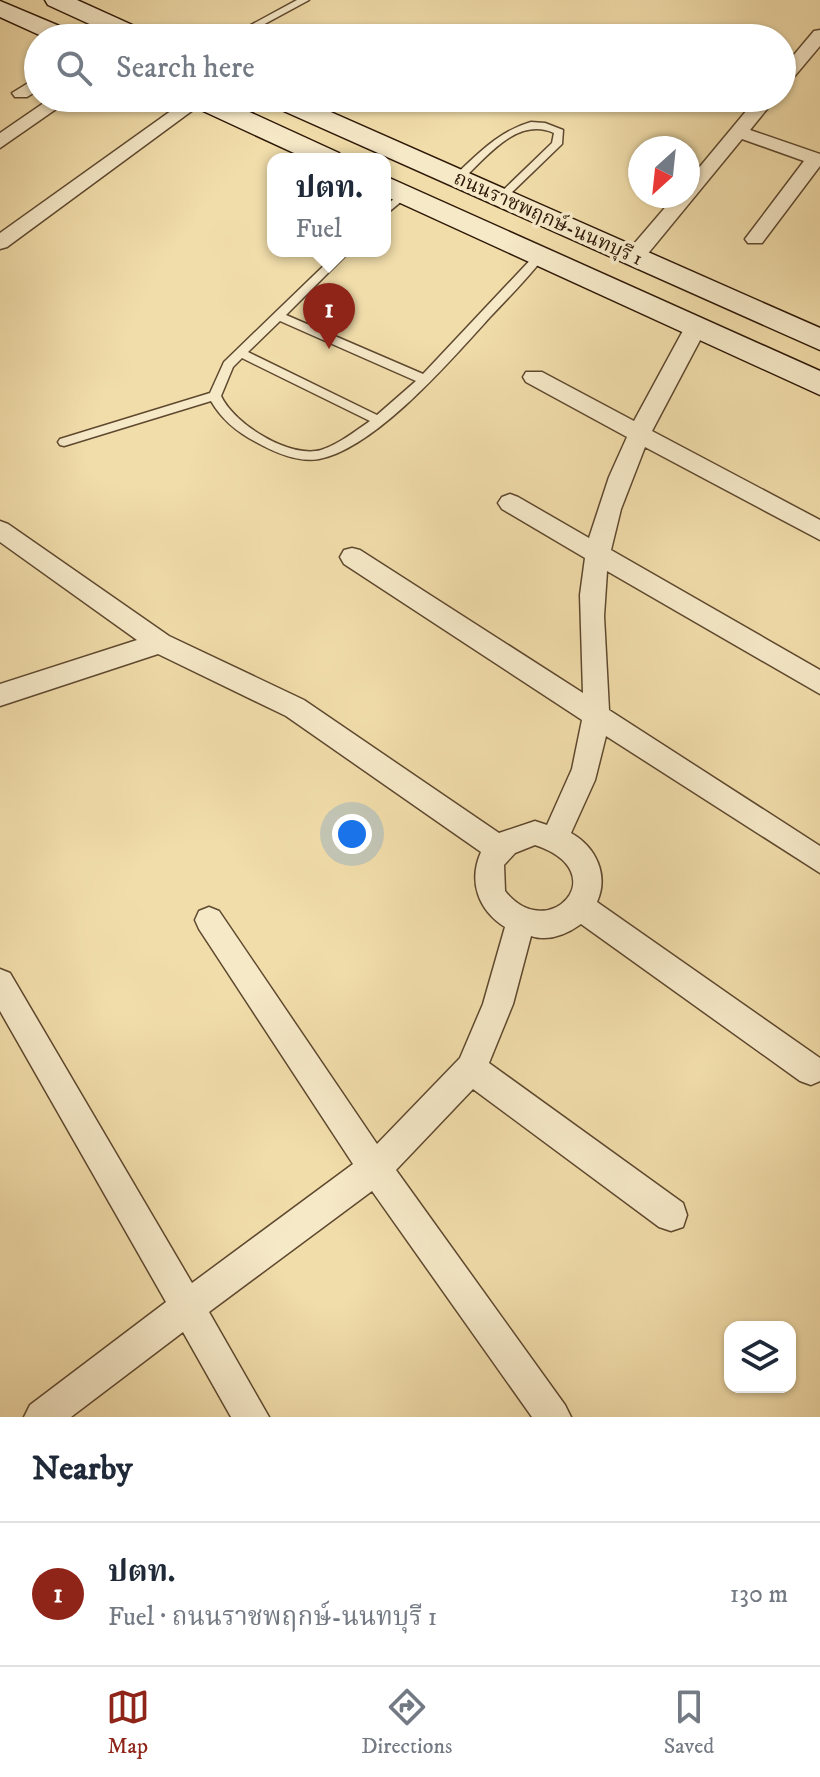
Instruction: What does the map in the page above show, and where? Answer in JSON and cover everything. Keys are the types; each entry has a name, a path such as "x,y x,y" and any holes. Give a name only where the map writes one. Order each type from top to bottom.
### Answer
{"main road":[{"path":"57,0 110,24"},
{"path":"3,12 33,24"},
{"path":"228,112 316,153"},
{"name":"ถนนราชพฤกษ์-นนทบุรี 1","path":"309,112 634,257 817,334"},
{"name":"ถนนราชพฤกษ์-นนทบุรี 1","path":"391,197 539,257 820,384"}],"street":[{"path":"796,64 820,35"},
{"path":"796,65 820,73"},
{"path":"0,142 43,112"},
{"path":"0,243 179,112"},
{"path":"700,178 755,112"},
{"path":"739,132 818,160 755,239"},
{"path":"634,257 675,208"},
{"path":"556,836 585,773 593,743 593,578 602,532 639,433 696,327"},
{"path":"534,377 820,531"},
{"path":"510,503 820,683"},
{"path":"0,530 160,643 295,708 498,848"},
{"path":"352,557 820,861"},
{"path":"0,695 160,643"},
{"path":"535,833 556,836 572,845 584,859 590,875 589,892 581,907 565,920 543,925 521,921 504,911 487,880 490,863 498,848 515,837 535,833"},
{"path":"581,907 811,1070"},
{"path":"209,920 374,1167 553,1417"},
{"path":"42,1417 346,1192 402,1143 471,1069 498,1004 521,921"},
{"path":"0,983 251,1417"},
{"path":"471,1069 671,1215"}],"lane":[{"path":"259,24 304,0"},
{"path":"458,178 516,129 535,124 559,132 557,144 501,197"},
{"path":"339,257 228,365 215,396 221,410 238,426 270,445 298,454 319,455 340,447 379,421 539,257"},
{"path":"279,316 423,379"},
{"path":"241,353 379,421"},
{"path":"64,442 215,396"}],"place":[{"name":"ปตท.","path":"329,349"}]}
